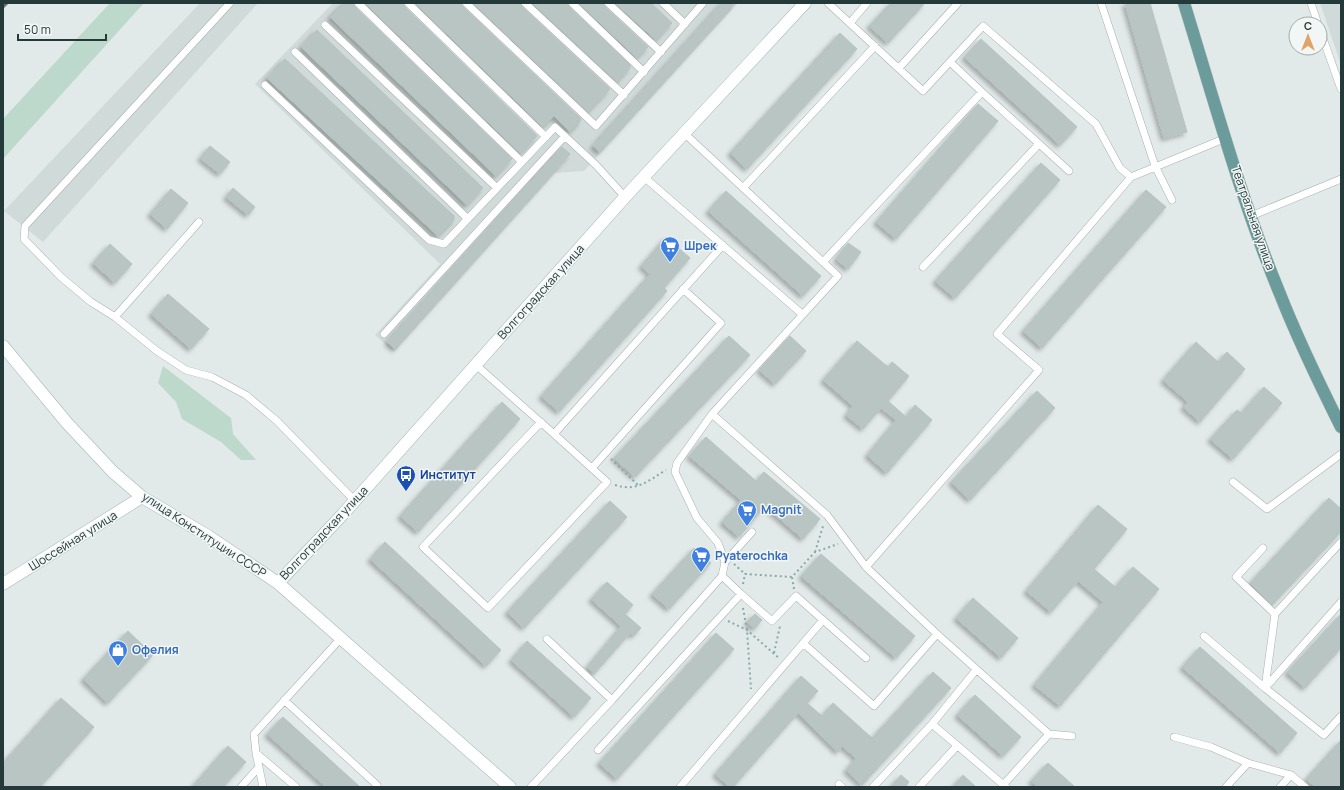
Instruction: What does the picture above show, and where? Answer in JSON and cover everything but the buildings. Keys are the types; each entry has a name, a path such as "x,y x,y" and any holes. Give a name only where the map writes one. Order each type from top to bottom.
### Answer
{"main road":[{"name":"Волгоградская улица","path":"278,583 355,501 625,197 805,3"},
{"name":"Театральная улица","path":"1184,3 1251,216 1279,294 1312,370 1341,427"},
{"name":"улица Конституции СССР","path":"3,346 67,423 113,472 142,496 208,536 278,583 510,787"},
{"name":"Шоссейная улица","path":"3,584 142,496"}],"lane":[{"path":"230,3 25,226 24,239 35,252 91,302 115,316 157,351 186,370 212,377 246,395 277,421 355,501"},
{"path":"358,3 522,162"},
{"path":"408,3 546,137"},
{"path":"466,3 596,126 703,3"},
{"path":"525,3 624,95"},
{"path":"572,3 644,72"},
{"path":"608,3 661,52"},
{"path":"663,3 685,24"},
{"path":"828,3 923,91 983,26 1096,124 1120,168 1131,177"},
{"path":"850,23 867,3"},
{"path":"899,68 958,3"},
{"path":"1101,3 1155,166 1172,200"},
{"path":"1311,3 1315,16"},
{"path":"326,25 497,188"},
{"path":"743,188 875,46"},
{"path":"295,52 468,219"},
{"path":"1328,52 1341,89"},
{"path":"950,62 1069,171"},
{"path":"265,85 429,240 444,244 555,127 596,166 625,197"},
{"path":"823,262 982,92"},
{"path":"684,133 838,276 712,414 677,463 675,472 697,518 718,543 727,560"},
{"path":"384,334 565,136"},
{"path":"866,567 1039,370 997,334 1131,177 1226,138"},
{"path":"923,267 1039,144"},
{"path":"644,177 802,314"},
{"path":"1251,216 1341,179"},
{"path":"115,316 199,222"},
{"path":"554,434 723,245"},
{"path":"592,468 721,323 683,289"},
{"path":"476,365 592,468 606,482 488,608 423,547 540,422"},
{"path":"712,414 827,515 866,567 976,670 1049,734 1072,736"},
{"path":"1233,482 1267,510 1341,454"},
{"path":"531,787 612,700 722,576 727,560 752,532"},
{"path":"1265,688 1275,614 1341,542"},
{"path":"1264,548 1236,577 1275,614"},
{"path":"722,576 772,621 796,596 866,658"},
{"path":"598,750 741,594"},
{"path":"1265,688 1341,602"},
{"path":"680,787 822,620"},
{"path":"803,643 874,706 937,634"},
{"path":"1204,636 1265,688 1324,735 1341,716"},
{"path":"264,787 256,752 254,734 341,638"},
{"path":"547,639 612,700"},
{"path":"874,787 932,724 976,670"},
{"path":"284,700 378,785"},
{"path":"932,724 1005,786 1049,734"},
{"path":"1174,737 1211,747 1248,763 1291,774 1305,787"},
{"path":"919,787 957,746"},
{"path":"256,752 296,787"},
{"path":"1226,787 1248,763"},
{"path":"241,787 259,767"},
{"path":"1280,787 1291,774"}],"path":[{"path":"605,453 639,486"},
{"path":"606,482 630,489 639,486 677,463"},
{"path":"792,577 815,552 827,515"},
{"path":"815,552 846,541"},
{"path":"727,560 744,574 792,577"},
{"path":"744,574 741,594 747,630 752,702"},
{"path":"792,577 796,596"},
{"path":"774,653 785,608"},
{"path":"719,618 747,630 785,664"}],"shaded area":[{"path":"200,3 258,3 43,242 4,211"},
{"path":"333,3 738,3 584,171 555,173 394,352 375,335 440,264 255,84"},
{"path":"1320,3 1341,3 1341,65 1328,27 1328,16 1324,16"}],"green space":[{"path":"110,3 144,3 3,159 3,119"},
{"path":"163,366 231,418 233,434 256,460 241,460 221,442 182,419 176,402 158,383"}],"railway":[{"path":"3,7 7,3"}],"place":[{"name":"Шрек","path":"670,263"},
{"name":"Институт","path":"406,492"},
{"name":"Magnit","path":"747,527"},
{"name":"Pyaterochka","path":"701,573"},
{"name":"Офелия","path":"118,667"}]}
